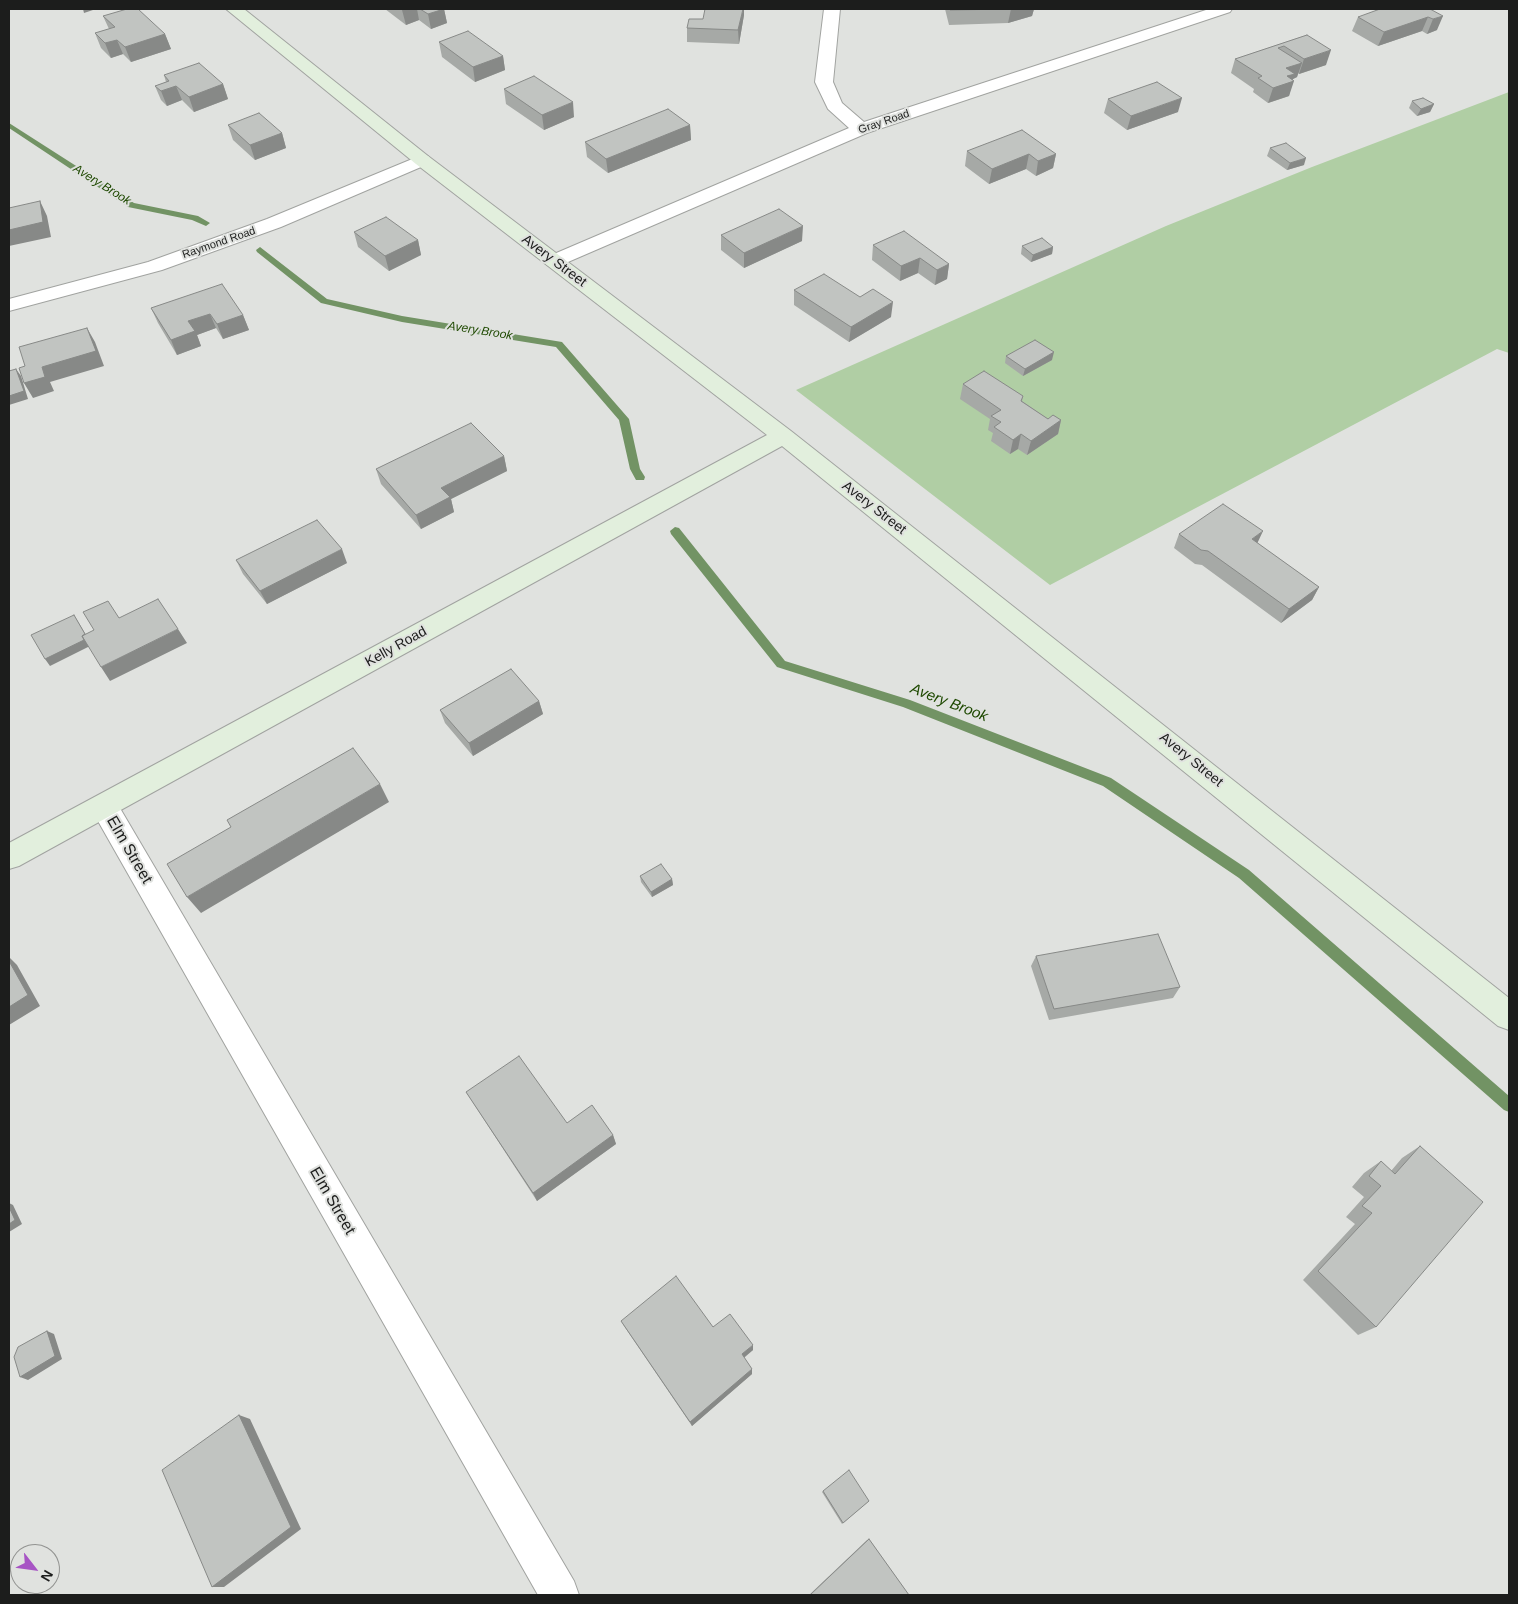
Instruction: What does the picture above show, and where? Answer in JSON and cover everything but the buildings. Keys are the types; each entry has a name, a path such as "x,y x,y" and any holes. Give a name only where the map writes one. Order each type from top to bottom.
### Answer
{"main road":[{"name":"Avery Street","path":"234,9 422,160 783,436 1509,1016"},
{"name":"Kelly Road","path":"9,857 783,436"}],"street":[{"path":"832,9 824,82 834,105 861,129"},
{"name":"Gray Road","path":"554,261 861,129 1224,9"},
{"name":"Raymond Road","path":"9,305 164,262 274,223 422,160"},
{"name":"Elm Street","path":"104,806 560,1595"}],"green space":[{"path":"1509,92 1509,353 1497,349 1050,585 796,390 1166,226 1312,167"}],"waterway":[{"name":"Avery Brook","path":"9,125 131,205 195,218 206,223"},
{"name":"Avery Brook","path":"260,250 324,301 402,319 559,344 624,419 635,469 640,477"},
{"name":"Avery Brook","path":"675,531 781,664 906,703 1107,782 1244,874 1509,1105"}]}
